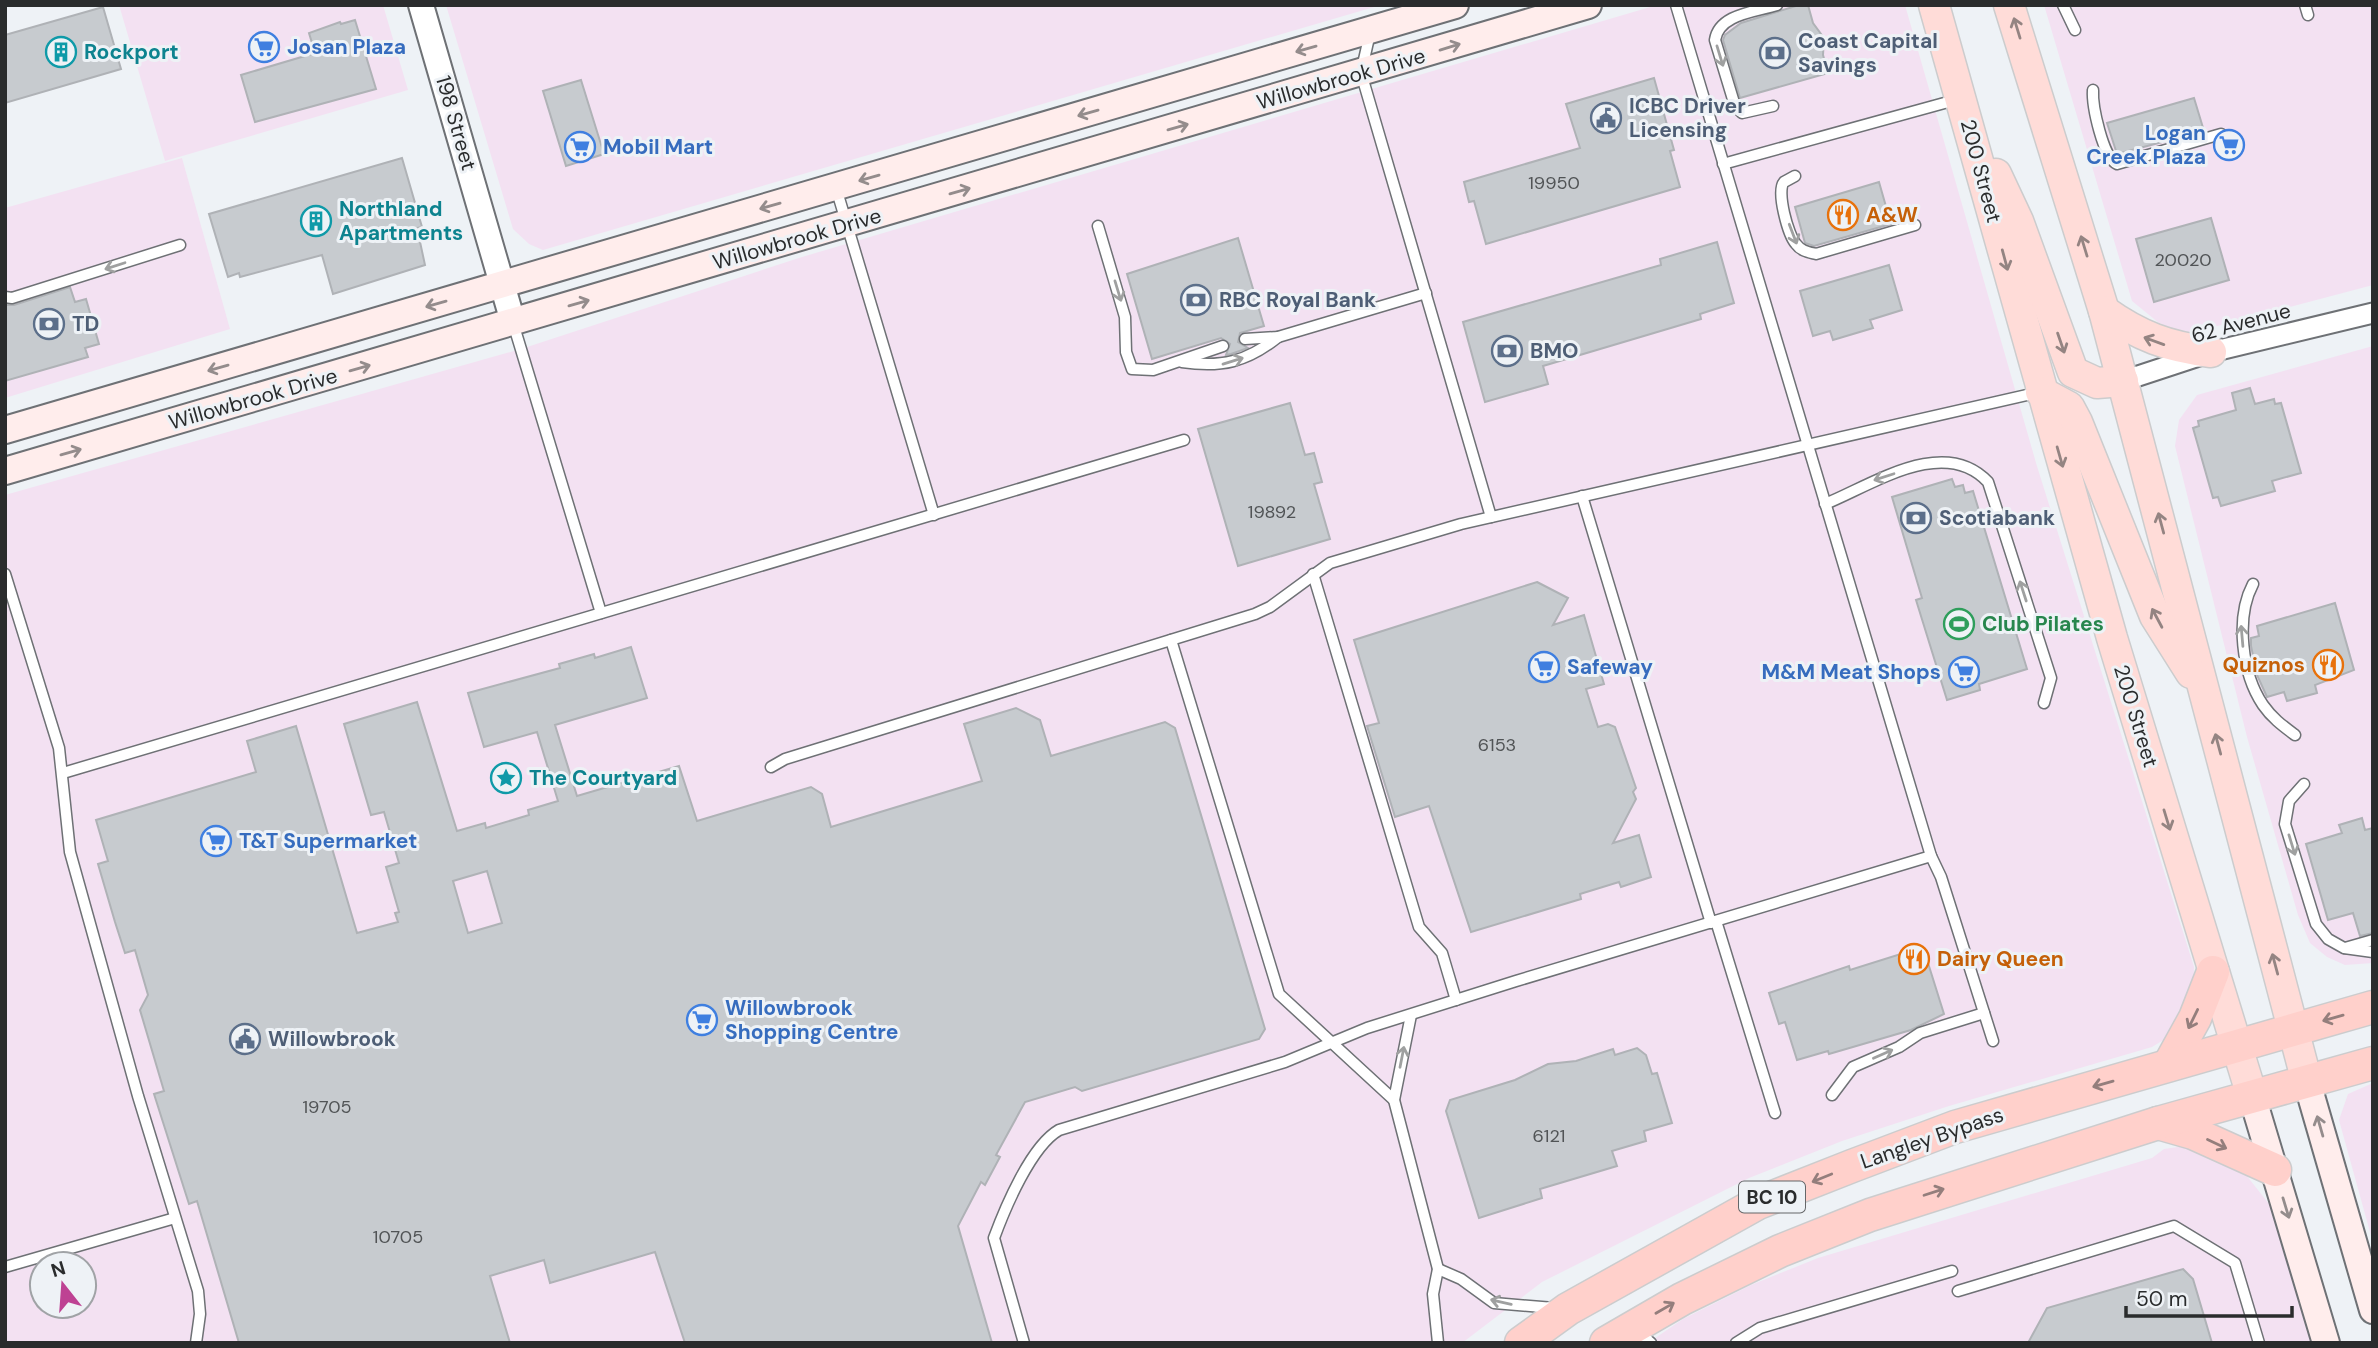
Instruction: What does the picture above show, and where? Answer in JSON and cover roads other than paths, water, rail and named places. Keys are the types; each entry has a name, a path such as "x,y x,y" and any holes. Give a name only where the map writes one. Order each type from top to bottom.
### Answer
{"highway":[{"path":"2169,1065 2195,1018 2213,972"},
{"name":"Langley Bypass","path":"1521,1343 1568,1310 1758,1203 1955,1127 2373,1007"},
{"name":"BC 10","path":"1630,1338 1682,1299 1780,1251 1870,1215 2158,1123 2373,1063"},
{"path":"2158,1123 2193,1133 2275,1170"}],"main road":[{"name":"Willowbrook Drive","path":"5,430 1455,5"},
{"name":"Willowbrook Drive","path":"5,471 1588,5"},
{"name":"200 Street","path":"1934,5 2041,391 2326,1343"},
{"path":"2009,5 2104,311 2307,1082 2373,1310"},
{"path":"1961,99 2018,221 2073,372 2097,383 2123,381"},
{"path":"2104,311 2129,329 2158,343 2211,352"},
{"path":"2041,391 2069,407 2155,616 2206,697"}],"street":[{"name":"198 Street","path":"421,5 513,322"},
{"name":"62 Avenue","path":"2123,381 2211,352 2373,313"}],"lane":[{"path":"1676,5 1931,856 1993,1041"},
{"path":"1773,106 1742,113 1735,106 1715,40 1717,29 1724,21 1777,5"},
{"path":"2063,5 2075,30"},
{"path":"1371,30 1361,73 1491,517"},
{"path":"2093,90 2092,104 2109,158 2117,164 2221,134"},
{"path":"1723,164 1961,99"},
{"path":"1795,176 1784,182 1779,195 1795,243 1804,251 1816,254 1915,225"},
{"path":"836,188 934,515"},
{"path":"1098,226 1125,317 1128,363 1132,369 1142,371 1182,362 1223,346"},
{"path":"5,297 180,245"},
{"path":"1245,340 1278,337 1426,293"},
{"path":"513,322 601,613"},
{"path":"1182,362 1213,367 1257,354 1278,337"},
{"path":"771,767 785,759 1262,611 1312,574 1349,556 1491,517 2041,391"},
{"path":"63,773 1184,440"},
{"path":"1825,504 1878,479 1936,462 1958,463 1976,468 1988,482 2051,678 2044,703"},
{"path":"1582,496 1713,922 1775,1113"},
{"path":"5,574 63,773 70,852 198,1291 197,1341 186,1343"},
{"path":"1312,574 1419,927 1442,953 1456,1000"},
{"path":"2253,584 2244,607 2243,646 2259,698 2274,719 2295,735"},
{"path":"1171,640 1279,994 1394,1100"},
{"path":"2304,784 2289,801 2286,824 2316,924 2328,939 2344,948 2373,953"},
{"path":"1024,1343 994,1238 1046,1138 1067,1127 1285,1062 1331,1042 1456,1000 1931,856"},
{"path":"2344,948 2373,940"},
{"path":"1832,1095 1853,1067 1899,1047 1920,1033 1984,1013"},
{"path":"1411,1015 1394,1100 1438,1269 1433,1294 1438,1343"},
{"path":"5,1267 175,1218"},
{"path":"1958,1291 2174,1226 2235,1262 2259,1343"},
{"path":"1438,1269 1461,1279 1494,1303 1568,1310"},
{"path":"1736,1343 1760,1328 1952,1271"}],"place":[{"name":"Josan Plaza","path":"264,47"},
{"name":"Rockport","path":"61,52"},
{"name":"Coast Capital Savings","path":"1775,53"},
{"name":"ICBC Driver Licensing","path":"1606,118"},
{"name":"Logan Creek Plaza","path":"2229,145"},
{"name":"Mobil Mart","path":"580,147"},
{"name":"A&W","path":"1843,215"},
{"name":"Northland Apartments","path":"316,221"},
{"name":"RBC Royal Bank","path":"1196,300"},
{"name":"TD","path":"49,324"},
{"name":"BMO","path":"1507,351"},
{"name":"Scotiabank","path":"1916,518"},
{"name":"Club Pilates","path":"1959,624"},
{"name":"Quiznos","path":"2328,665"},
{"name":"Safeway","path":"1544,667"},
{"name":"M&M Meat Shops","path":"1964,672"},
{"name":"The Courtyard","path":"506,778"},
{"name":"T&T Supermarket","path":"216,841"},
{"name":"Dairy Queen","path":"1914,959"},
{"name":"Willowbrook Shopping Centre","path":"702,1020"},
{"name":"Willowbrook","path":"245,1039"}]}
